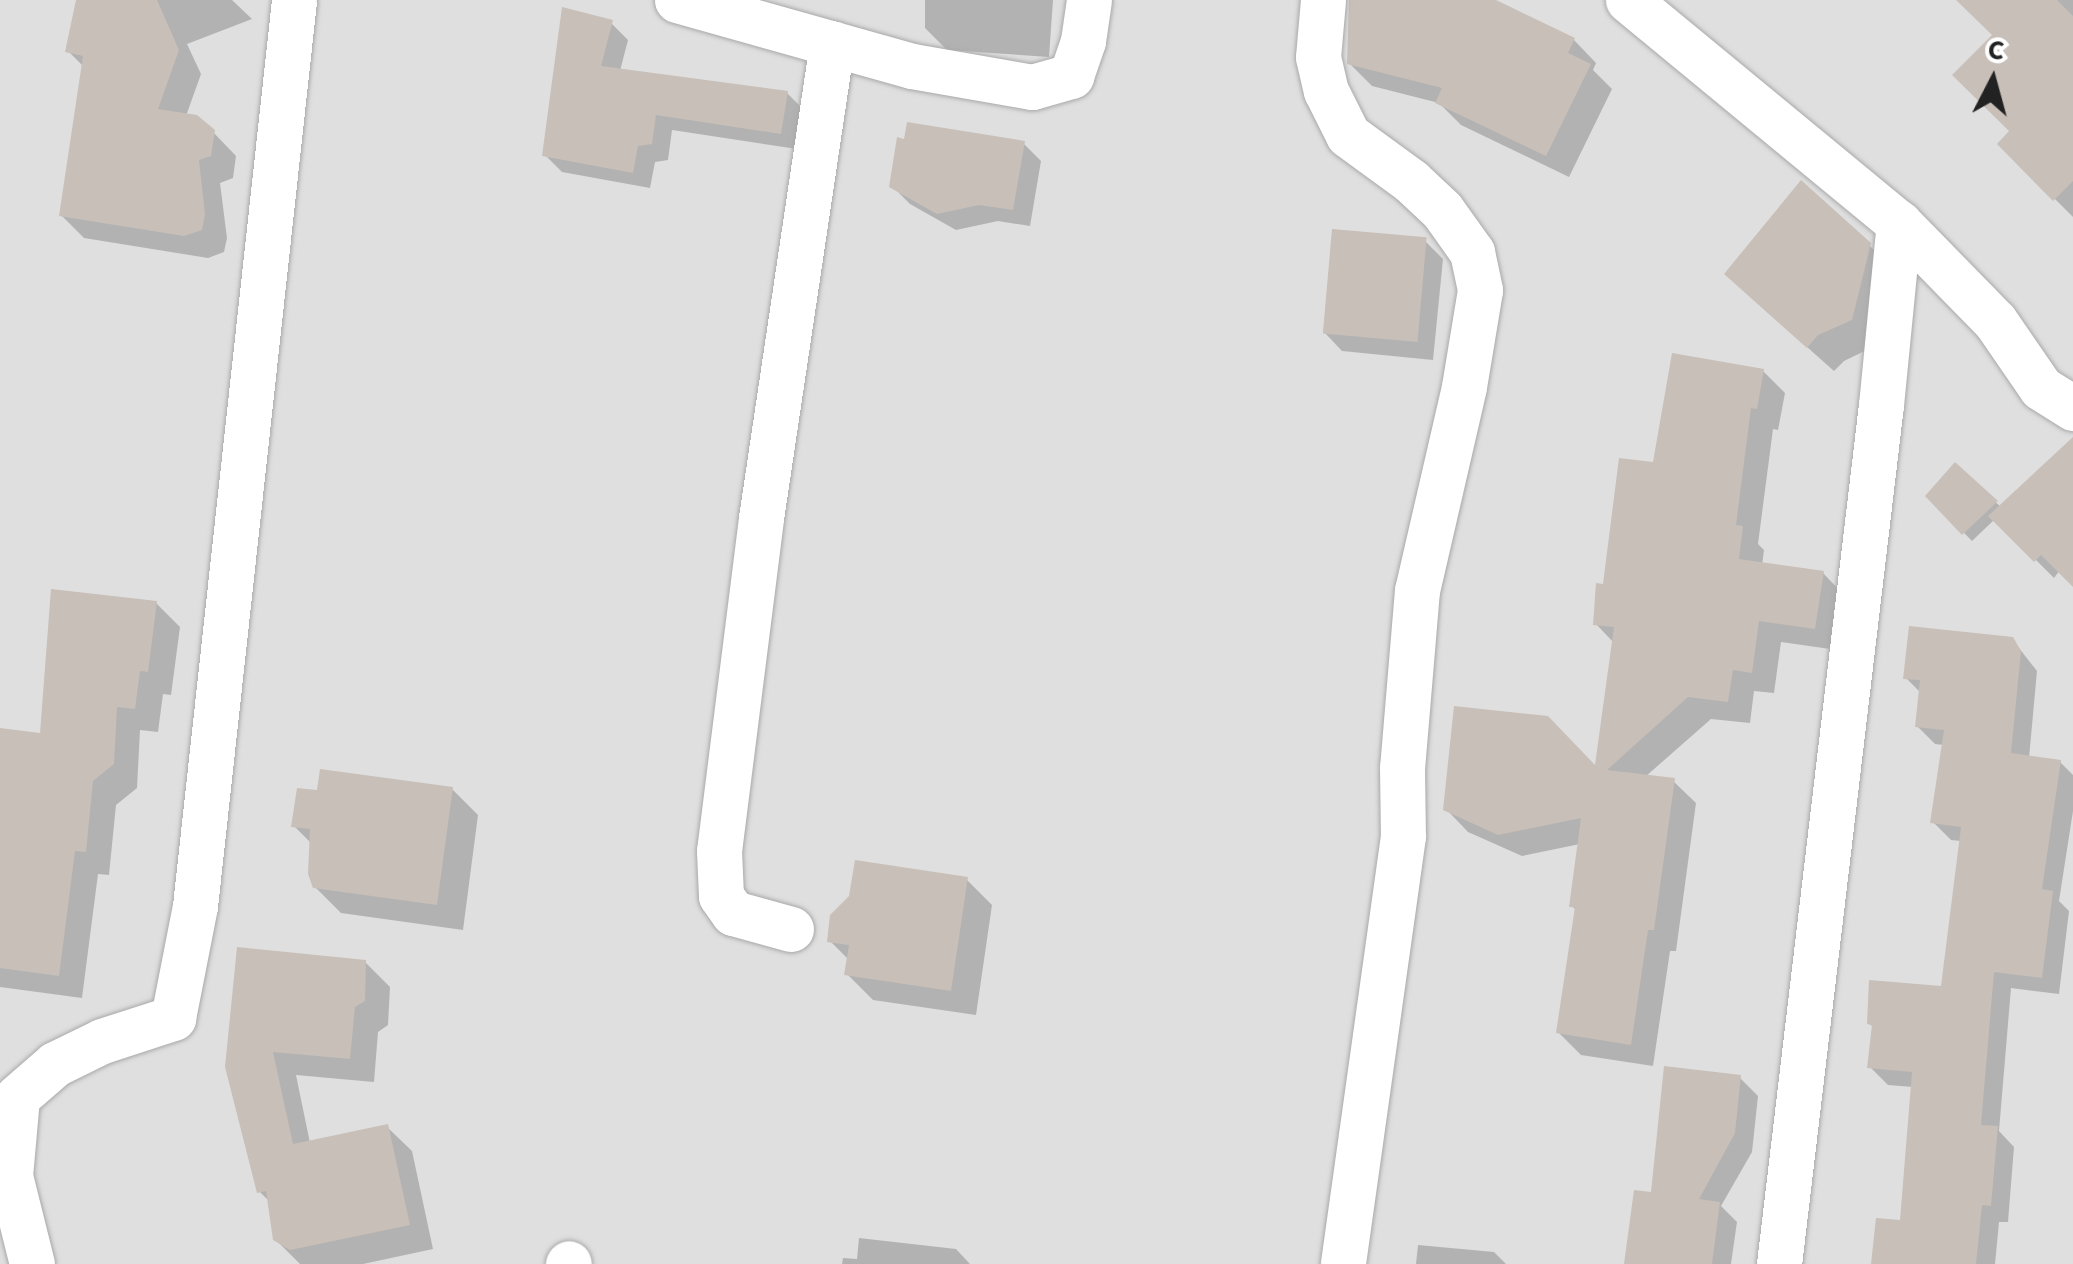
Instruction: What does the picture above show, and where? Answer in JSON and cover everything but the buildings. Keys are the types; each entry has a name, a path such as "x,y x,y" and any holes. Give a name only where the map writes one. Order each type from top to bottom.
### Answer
{"street":[{"path":"32,1264 10,1176 18,1097 55,1064 102,1040 173,1018 195,906 294,0"},
{"path":"677,0 912,66 1032,87 1071,76 1084,41 1090,0"},
{"path":"1323,0 1318,57 1326,91 1348,135 1411,181 1442,210 1472,252 1480,290 1467,372 1417,590 1402,766 1404,836 1343,1264"},
{"path":"1628,0 1899,223 1995,321 2041,388 2073,408"},
{"path":"792,929 734,913 721,896 719,850 761,518 832,43"},
{"path":"1779,1264 1882,404 1899,223"}],"shaded area":[{"path":"0,0 2073,0 2073,1264 0,1264"}]}
